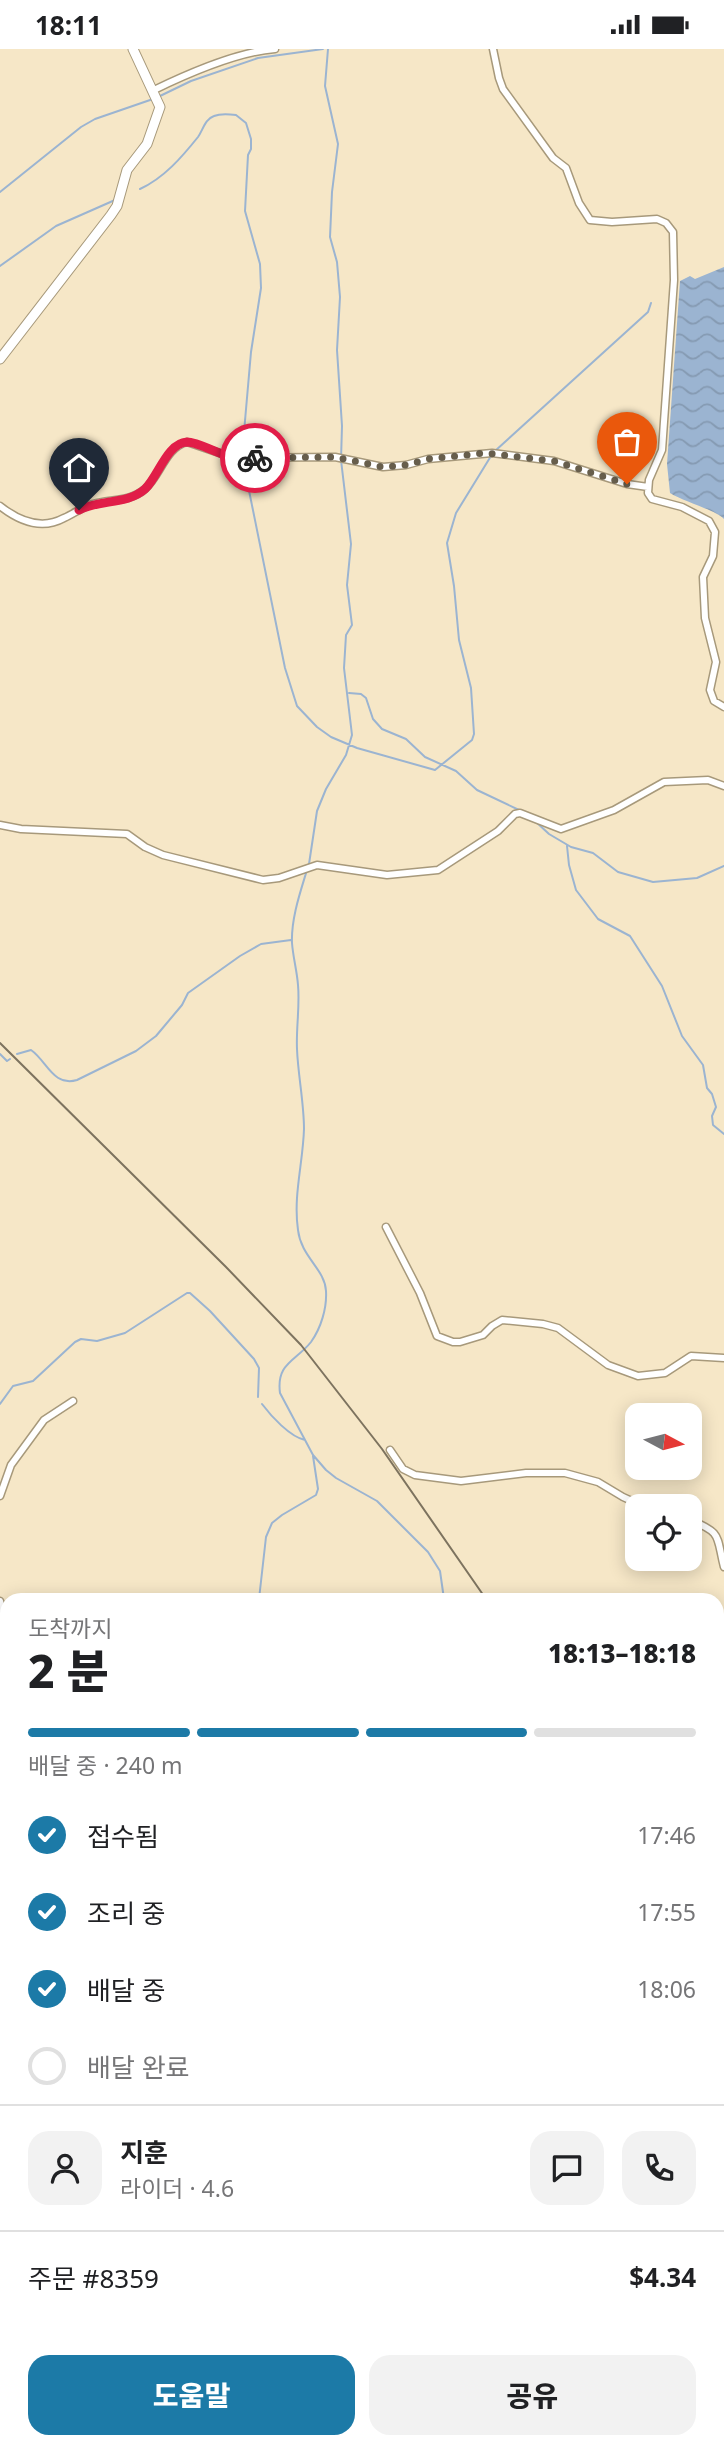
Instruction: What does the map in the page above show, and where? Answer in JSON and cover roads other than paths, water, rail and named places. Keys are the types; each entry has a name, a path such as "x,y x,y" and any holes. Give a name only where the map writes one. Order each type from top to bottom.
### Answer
{"street":[{"path":"0,359 111,215 117,206 127,170 147,144 159,114 159,102 134,49"},
{"path":"154,90 187,74 251,53 275,49"},
{"path":"493,49 503,89 553,158 566,168 579,203 590,220 625,222 653,219 666,223 673,232 674,280 662,450 648,487 652,499 694,512 709,521 715,532 713,556 703,577 703,602 716,662 710,689 714,701 724,707"},
{"path":"1,508 36,524 50,524 90,505 132,497 152,481 178,445 187,442 234,458 335,457 383,467 428,459 492,453 554,461 627,484 648,487"},
{"path":"0,825 5,828 127,834 145,847 163,855 263,880 279,878 317,865 387,875 438,870 486,839 515,814 520,813 561,829 614,810 664,782 708,780 724,786"},
{"path":"386,1227 420,1293 437,1336 444,1339 460,1342 476,1338 502,1320 543,1324 558,1328 608,1365 638,1376 665,1373 691,1356 724,1358"},
{"path":"0,1496 11,1465 44,1420 72,1401"},
{"path":"390,1450 403,1469 415,1475 461,1481 526,1473 565,1473 598,1482 625,1498"},
{"path":"702,1526 718,1537 724,1567"}],"water":[{"path":"724,267 724,519 670,493 667,464 680,281 690,276 695,279"}],"waterway":[{"path":"160,96 191,81 258,58 323,49"},
{"path":"309,864 317,811 326,789 346,755 352,735 344,668 346,635 352,625 347,585 351,544 341,460 342,426 337,350 340,297 337,262 330,237 338,144 325,86 328,49"},
{"path":"0,192 81,127 95,119 153,99"},
{"path":"140,189 157,179 186,152 211,117 222,114 236,115 246,123 251,149 248,155 245,211 260,264 261,288 251,352 242,455"},
{"path":"0,266 56,226 115,200"},
{"path":"495,451 648,312 651,303"},
{"path":"243,461 285,668 297,706 331,737 357,748 435,770 472,740 474,734 471,688 459,640 447,543 456,513 491,456"},
{"path":"349,693 361,694 366,698 373,719 382,729 406,739 425,757 456,771 477,790 519,810"},
{"path":"535,821 549,834 571,847 593,853 618,872 653,882 697,878 724,866"},
{"path":"567,846 576,890 598,919 630,936 662,986 682,1036 703,1065 707,1088 716,1107 712,1116 713,1125 724,1134"},
{"path":"307,870 296,906 292,934 298,993 297,1049 304,1129 297,1217 300,1239 322,1276 326,1297 318,1331 311,1342 284,1369 280,1393 313,1455 326,1470 377,1501 428,1552 440,1571 443,1593"},
{"path":"17,1054 31,1050 62,1080 77,1080 136,1051 156,1036 182,1005 188,993 240,956 261,944 291,940"},
{"path":"0,1054 7,1061 10,1059"},
{"path":"0,1404 13,1386 33,1381 75,1342 81,1339 97,1341 125,1333 187,1293 210,1311 254,1359 259,1368 258,1397"},
{"path":"262,1404 287,1430 305,1440"},
{"path":"260,1593 266,1537 272,1523 316,1495 318,1489 313,1456"}],"railway":[{"path":"0,1043 301,1345 382,1449 482,1593"}]}
